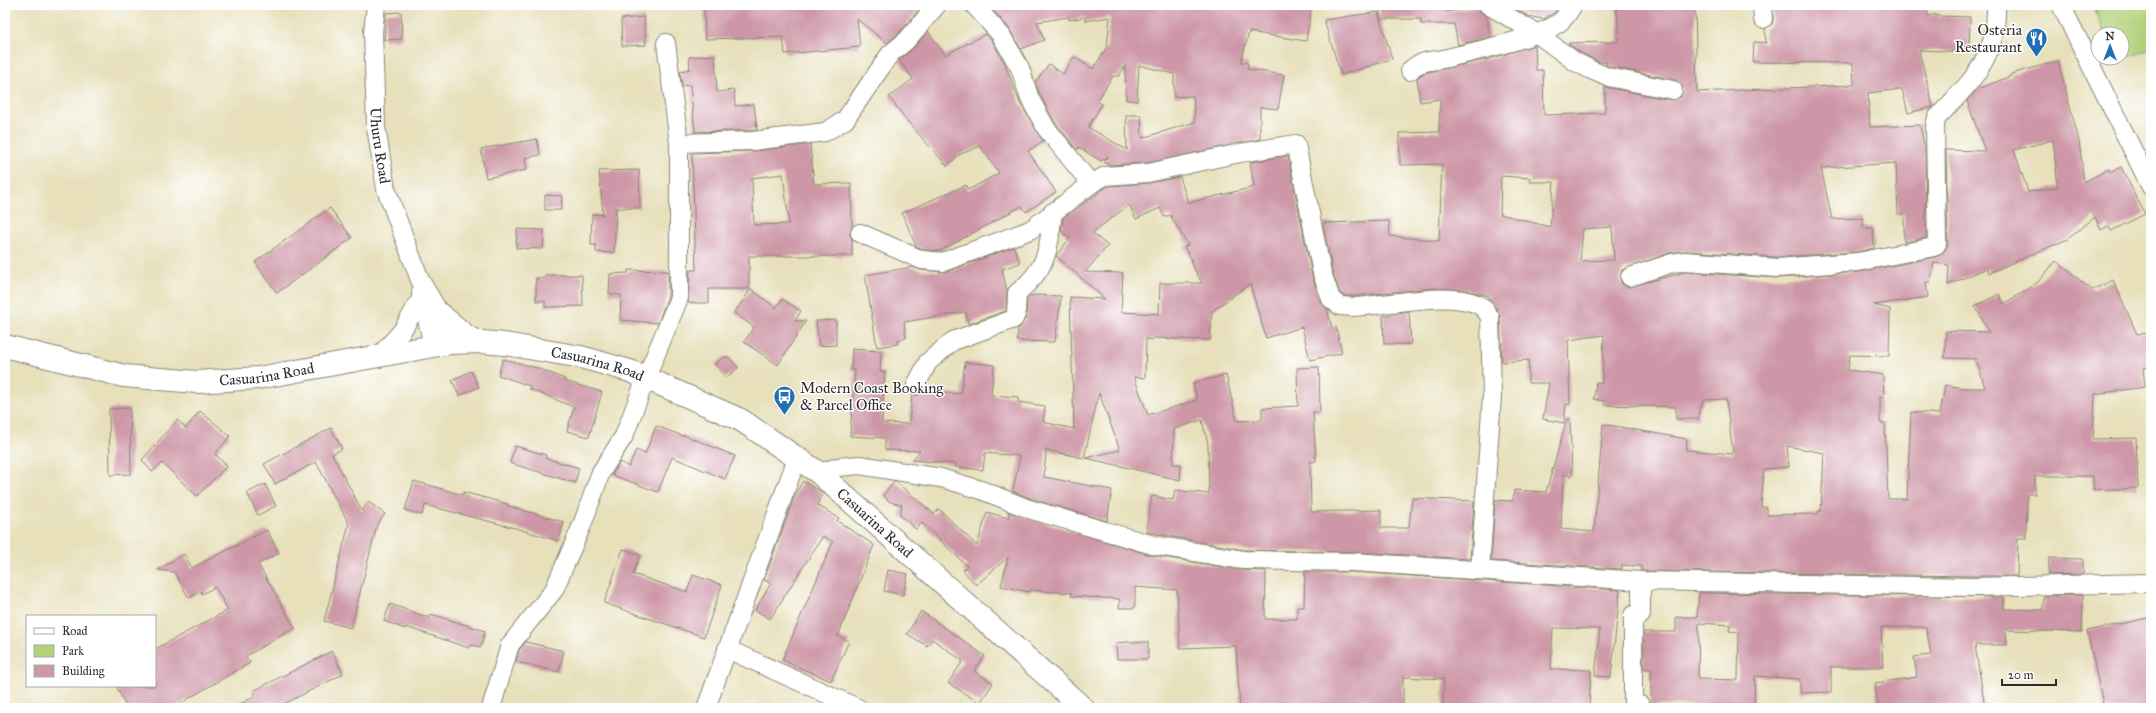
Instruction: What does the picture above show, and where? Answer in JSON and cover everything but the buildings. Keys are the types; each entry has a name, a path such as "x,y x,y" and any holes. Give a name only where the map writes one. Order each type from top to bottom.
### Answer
{"street":[{"name":"Uhuru Road","path":"376,5 373,32 376,127 386,189 421,288"},
{"path":"680,143 753,141 826,132 845,120 890,54 906,42 937,5"},
{"path":"974,5 1001,35 1020,68 1030,99 1049,133 1091,184"},
{"path":"1488,5 1536,33 1568,57 1590,70 1608,77 1673,90"},
{"path":"1410,71 1418,64 1464,54 1536,33 1558,23 1567,15 1573,5"},
{"path":"1630,277 1672,263 1685,262 1777,268 1864,262 1934,247 1937,244 1938,203 1935,124 1937,118 1976,75 1987,57 1996,21 1996,5"},
{"path":"2061,5 2151,187"},
{"path":"491,708 510,645 554,590 582,525 601,472 624,436 646,378 680,298 680,143 666,43"},
{"path":"860,234 922,260 943,262 1030,230 1091,184 1105,176 1148,173 1240,153 1296,144 1322,273 1331,299 1340,306 1354,307 1450,299 1479,305 1490,317 1492,339 1492,396 1480,570"},
{"path":"916,385 928,362 953,341 1014,319 1016,314 1017,293 1033,280 1047,256 1054,212"},
{"path":"421,288 436,307 467,334 482,342"},
{"path":"421,288 442,344"},
{"path":"379,356 402,330 421,288"},
{"path":"436,307 442,344"},
{"name":"Casuarina Road","path":"5,346 124,376 197,382 258,378 442,344 482,342 546,350 581,357 646,378 740,420 819,473 1083,708"},
{"path":"706,708 797,458"},
{"path":"819,473 838,466 859,465 941,478 981,490 1029,509 1152,545 1243,560 1353,562 1641,581 1973,587 2151,583"},
{"path":"1641,581 1641,615 1633,615 1633,705 1640,705 1641,708"},
{"path":"727,649 858,708"}],"green space":[{"path":"2092,5 2151,5 2151,49 2130,57 2130,26 2101,26"}],"place":[{"name":"Osteria Restaurant","path":"2037,58"},
{"name":"Modern Coast Booking & Parcel Office","path":"784,416"}]}
